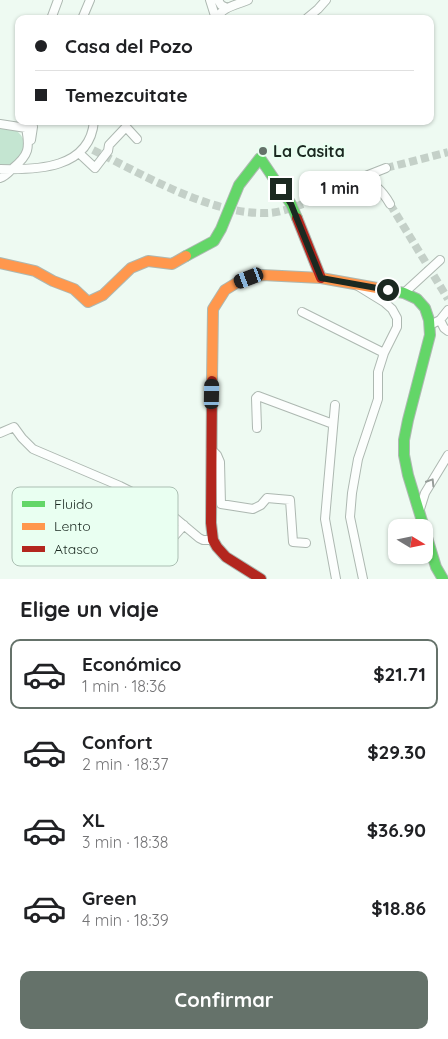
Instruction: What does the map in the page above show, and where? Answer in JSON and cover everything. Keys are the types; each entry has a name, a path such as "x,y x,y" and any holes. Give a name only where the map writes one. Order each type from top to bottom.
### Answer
{"street":[{"path":"52,15 58,0"},
{"path":"84,15 90,0"},
{"path":"210,0 215,15"},
{"path":"218,0 221,5 227,8"},
{"path":"218,15 227,8 248,0"},
{"path":"311,15 326,0"},
{"path":"0,124 15,124"},
{"path":"30,169 28,162 32,125"},
{"path":"0,178 22,161 27,152 32,125"},
{"path":"0,173 45,168 74,157 82,150 92,134 93,125"},
{"path":"82,150 95,168 108,152 109,145 126,127 137,139"},
{"path":"82,150 93,150"},
{"path":"0,263 35,271 53,281 74,289 88,302 103,295 131,268 148,261 172,264 214,241 239,185 259,159 261,159 291,204 321,278"},
{"path":"386,168 358,179 370,182 380,188 390,204"},
{"path":"0,169 11,171"},
{"path":"404,293 440,260"},
{"path":"261,579 226,557 213,540 211,449 213,309 225,290 238,282 262,275 321,278 356,286 404,293 415,296 422,301 435,323 448,331"},
{"path":"356,286 384,302 392,309 397,318 397,327 384,353 378,372 378,399 358,459 352,493 350,518 363,579"},
{"path":"442,579 436,567 406,466 404,440 430,335 435,323 448,310"},
{"path":"302,312 384,353"},
{"path":"257,428 256,398 258,396 333,424"},
{"path":"335,405 325,519 336,579"},
{"path":"0,433 14,427 33,449 122,487"},
{"path":"211,449 217,455 220,462 221,504 252,509 261,505 268,498 290,500 293,542 306,543"},
{"path":"420,511 425,493 448,455"},
{"path":"178,520 203,540 213,540"},
{"path":"178,532 184,525"}],"green space":[{"path":"0,126 16,131 23,138 24,150 18,160 0,166"}],"tunnel":[{"path":"93,150 178,192 223,208 246,212 268,213 289,209 357,179"},
{"path":"386,168 448,152"},
{"path":"390,204 448,299"}],"traffic: fast":[{"path":"186,256 214,241 221,229 239,185 260,158 291,204 297,218"},
{"path":"388,290 404,293 417,299 425,308 429,320 430,335 408,420 404,440 404,455 408,475 436,567 443,579"}],"traffic: slow":[{"path":"0,263 35,271 53,281 74,289 88,302 103,295 131,268 148,261 172,264 186,256"},
{"path":"212,381 213,309 225,290 238,282 262,275 321,278 388,290"}],"traffic: jam":[{"path":"297,218 321,278"},
{"path":"212,381 211,523 213,540 226,557 261,579"}],"place":[{"name":"La Casita","path":"263,151"}],"route":[{"path":"281,189 291,204 321,278 356,286 388,290"}]}
